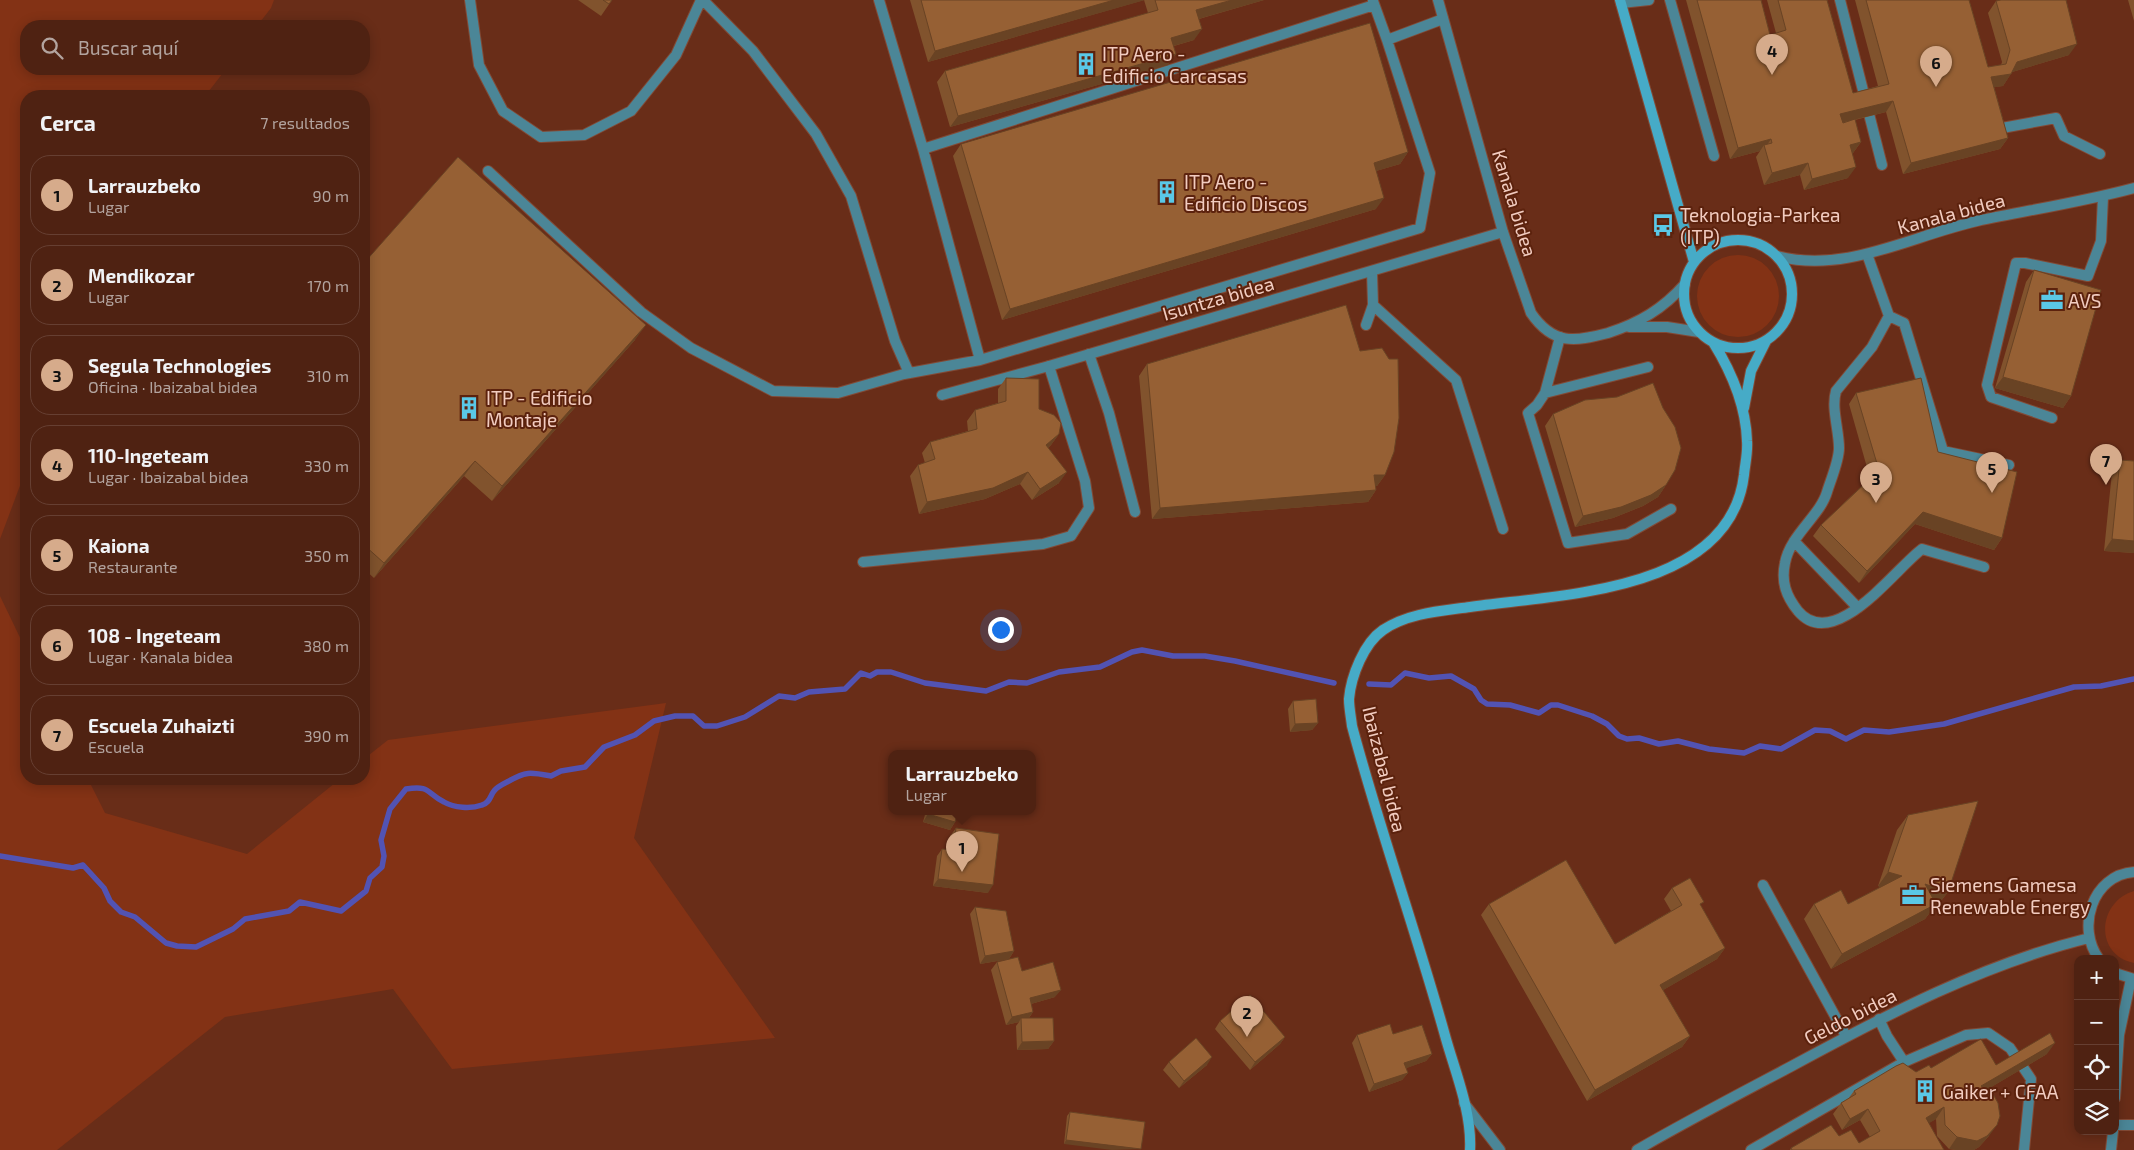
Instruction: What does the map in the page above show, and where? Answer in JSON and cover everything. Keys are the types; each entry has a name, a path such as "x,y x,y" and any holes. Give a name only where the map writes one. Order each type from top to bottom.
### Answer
{"street":[{"path":"470,0 479,65 503,111 541,137 584,135 631,111 676,55 702,0 754,52 816,134 851,196 895,341 910,373"},
{"path":"879,0 923,149 980,360"},
{"name":"Kanala bidea","path":"1438,0 1503,232 1531,312 1548,332 1560,338"},
{"path":"1649,0 1620,2 1668,162 1694,262"},
{"path":"1670,0 1714,156"},
{"path":"1840,0 1882,165"},
{"path":"488,171 641,312 691,348 773,390 838,393 910,373 980,360 1420,228 1430,173 1374,3 923,149"},
{"path":"1387,40 1443,19"},
{"path":"2002,128 2056,118 2064,136 2100,154"},
{"name":"Kanala bidea","path":"1777,256 1799,261 1826,262 1867,254 1975,222 2134,188"},
{"path":"2052,418 1991,397 1987,385 2016,263 2025,263 2088,276 2101,241 2103,196"},
{"name":"Isuntza bidea","path":"942,395 1049,366 1503,232"},
{"path":"1744,240 1762,245 1777,256 1786,270 1792,286 1792,302 1788,317 1778,331 1766,341 1748,348 1730,348 1713,342 1699,332 1690,318 1684,301 1685,284 1694,262 1708,249 1725,241 1744,240"},
{"path":"1867,254 1889,316 1904,323 1943,451 2009,465"},
{"path":"1366,325 1373,305 1372,272"},
{"path":"1671,509 1627,534 1568,543 1528,412 1537,405 1545,393 1560,338 1582,340 1626,327 1662,307 1685,284"},
{"path":"1373,305 1456,380 1503,529"},
{"path":"1889,316 1872,347 1836,391 1839,450 1827,495 1794,541 1785,561 1783,581 1790,602 1804,618 1823,624 1843,618 1882,588 1907,560 1922,549 1984,567"},
{"path":"1626,327 1667,327 1699,332"},
{"name":"Ibaizabal bidea","path":"1744,419 1746,386 1751,371 1766,341"},
{"name":"Ibaizabal bidea","path":"1470,1150 1464,1102 1433,989 1393,867 1352,726 1349,700 1354,679 1365,652 1374,638 1406,618 1621,585 1679,564 1708,543 1729,518 1742,489 1748,441 1744,419 1732,379 1713,342"},
{"path":"1089,354 1109,413 1135,512"},
{"path":"863,562 1043,544 1071,536 1089,508 1085,480 1049,366"},
{"path":"1545,393 1648,367"},
{"path":"1794,541 1858,608"},
{"path":"2097,955 2089,938 2092,905 2100,890 2114,879 2134,872"},
{"path":"1763,885 1846,1036"},
{"name":"Geldo bidea","path":"1637,1150 1879,1019 1989,969 2033,953 2089,938"},
{"path":"2116,1090 2120,1035 2133,979 2119,974"},
{"path":"1879,1019 1887,1036 1904,1062"},
{"path":"1751,1150 1904,1062 1966,1036 1988,1032 2010,1048 2031,1079 2024,1150"},
{"path":"1464,1102 1500,1150"},
{"path":"2119,1125 2134,1125"},
{"path":"2112,1150 2113,1135"}],"shaded area":[{"path":"0,0 274,0 271,8 262,20 20,20 20,75 221,75 210,90 20,90 20,486 0,539"},
{"path":"1738,255 1754,259 1767,267 1775,280 1779,296 1775,312 1767,325 1754,333 1738,337 1722,333 1709,325 1701,312 1697,296 1701,280 1709,267 1722,259"},
{"path":"0,596 20,638 20,785 91,785 105,813 247,854 333,785 370,785 370,754 388,740 666,703 634,838 775,1038 452,1069 393,989 225,1017 57,1150 0,1150"},
{"path":"2134,891 2134,963 2121,958 2112,950 2107,940 2105,928 2107,917 2113,906 2122,897"}],"building":[{"path":"603,0 612,0 609,4"},
{"path":"921,0 1114,0 935,51"},
{"path":"1155,0 1232,0 1196,10 1202,29 1171,38 1176,54 958,116 945,71 1158,10"},
{"path":"1697,0 1761,0 1770,35 1786,30 1778,0 1827,0 1853,93 1889,84 1866,0 1969,0 1988,67 2006,64 2010,50 1996,1 2066,0 2077,44 2017,62 2011,74 1991,77 2008,138 1911,163 1893,101 1840,114 1843,123 1855,119 1861,142 1850,145 1856,167 1812,179 1808,163 1772,173 1764,145 1772,143 1771,139 1738,148"},
{"name":"ITP Aero - Edificio Discos","path":"1370,23 1408,152 1374,163 1384,198 1010,309 961,144"},
{"name":"ITP - Edificio Montaje","path":"458,157 646,325 502,486 475,461 384,563 370,550 370,256"},
{"path":"2034,270 2101,290 2071,396 2003,377"},
{"path":"1346,305 1360,351 1382,348 1389,359 1398,359 1399,418 1394,452 1385,475 1374,475 1376,490 1160,508 1147,364"},
{"path":"1006,378 1039,379 1039,409 1054,415 1061,423 1059,434 1046,445 1067,472 1040,489 1028,472 993,488 927,502 918,465 935,459 930,442 977,429 975,410 1006,401"},
{"path":"1921,378 1938,452 2017,472 2002,538 1923,512 1867,571 1821,525 1874,475 1878,467 1856,393"},
{"path":"1653,383 1663,408 1675,427 1681,448 1675,470 1666,485 1651,495 1621,507 1583,516 1553,414 1585,400 1617,397"},
{"path":"2120,460 2134,461 2134,541 2112,539"},
{"path":"1316,699 1318,723 1295,724 1293,701"},
{"name":"Siemens Gamesa Renewable Energy","path":"1978,801 1948,892 1925,884 1936,904 1842,954 1814,904 1841,890 1848,904 1902,876 1888,872 1908,815"},
{"path":"931,815 957,815 955,822"},
{"path":"956,828 999,834 993,885 938,879 942,849 953,850"},
{"path":"1566,860 1615,944 1682,905 1672,888 1690,878 1704,902 1700,904 1725,948 1660,985 1690,1036 1595,1090 1489,904"},
{"path":"975,907 1006,911 1014,951 985,956"},
{"path":"1018,957 1022,971 1053,962 1061,990 1030,998 1033,1012 1012,1017 997,962"},
{"path":"1250,995 1285,1037 1255,1062 1220,1021"},
{"path":"1021,1018 1053,1018 1054,1041 1022,1042"},
{"path":"1390,1024 1393,1034 1422,1025 1432,1054 1404,1063 1408,1073 1374,1084 1357,1035"},
{"name":"Gaiker + CFAA","path":"2050,1033 2055,1043 1981,1086 1993,1094 1998,1103 2000,1116 1997,1125 1987,1136 1977,1141 1957,1137 1945,1125 1944,1107 1926,1118 1944,1150 1792,1150 1791,1148 1831,1125 1839,1136 1851,1130 1859,1143 1880,1131 1868,1109 1850,1119 1841,1103 1856,1094 1854,1091 1896,1066 1903,1063 1916,1072 1929,1065 1931,1068 1981,1039 1996,1065"},
{"path":"1196,1038 1212,1057 1184,1081 1169,1062"},
{"path":"1070,1112 1145,1122 1141,1149 1066,1140"}],"waterway":[{"path":"0,856 73,868 83,865 104,888 110,901 121,912 135,917 166,943 177,946 196,947 233,929 245,919 289,911 300,902 341,911 366,891 370,878 382,867 384,856 381,840 390,809 406,789 424,789 438,799 453,806 478,806 487,803 498,787 519,776 533,773 551,776 561,771 585,767 604,747 635,735 654,721 675,716 693,716 704,726 717,726 745,717 779,696 795,698 809,692 845,689 861,673 870,676 877,672 891,672 925,683 986,691 1009,682 1027,683 1059,672 1100,667 1132,652 1142,650 1173,656 1205,656 1235,661 1334,683"},
{"path":"1369,684 1391,685 1405,673 1429,678 1451,676 1474,689 1481,700 1487,704 1510,705 1539,713 1551,705 1558,705 1592,716 1607,724 1619,736 1627,739 1639,738 1659,744 1678,741 1709,749 1744,753 1760,746 1781,749 1815,730 1830,731 1846,739 1864,730 1889,732 1944,724 2074,687 2101,686 2134,679"}],"place":[{"name":"ITP Aero - Edificio Carcasas","path":"1086,64"},
{"name":"110-Ingeteam","path":"1772,75"},
{"name":"108 - Ingeteam","path":"1936,87"},
{"name":"ITP Aero - Edificio Discos","path":"1167,192"},
{"name":"Teknologia-Parkea (ITP)","path":"1663,225"},
{"name":"AVS","path":"2052,300"},
{"name":"ITP - Edificio Montaje","path":"469,408"},
{"name":"Escuela Zuhaizti","path":"2106,485"},
{"name":"Kaiona","path":"1992,493"},
{"name":"Segula Technologies","path":"1876,503"},
{"name":"Larrauzbeko","path":"962,872"},
{"name":"Siemens Gamesa Renewable Energy","path":"1913,895"},
{"name":"Mendikozar","path":"1247,1037"},
{"name":"Gaiker + CFAA","path":"1925,1091"}]}
